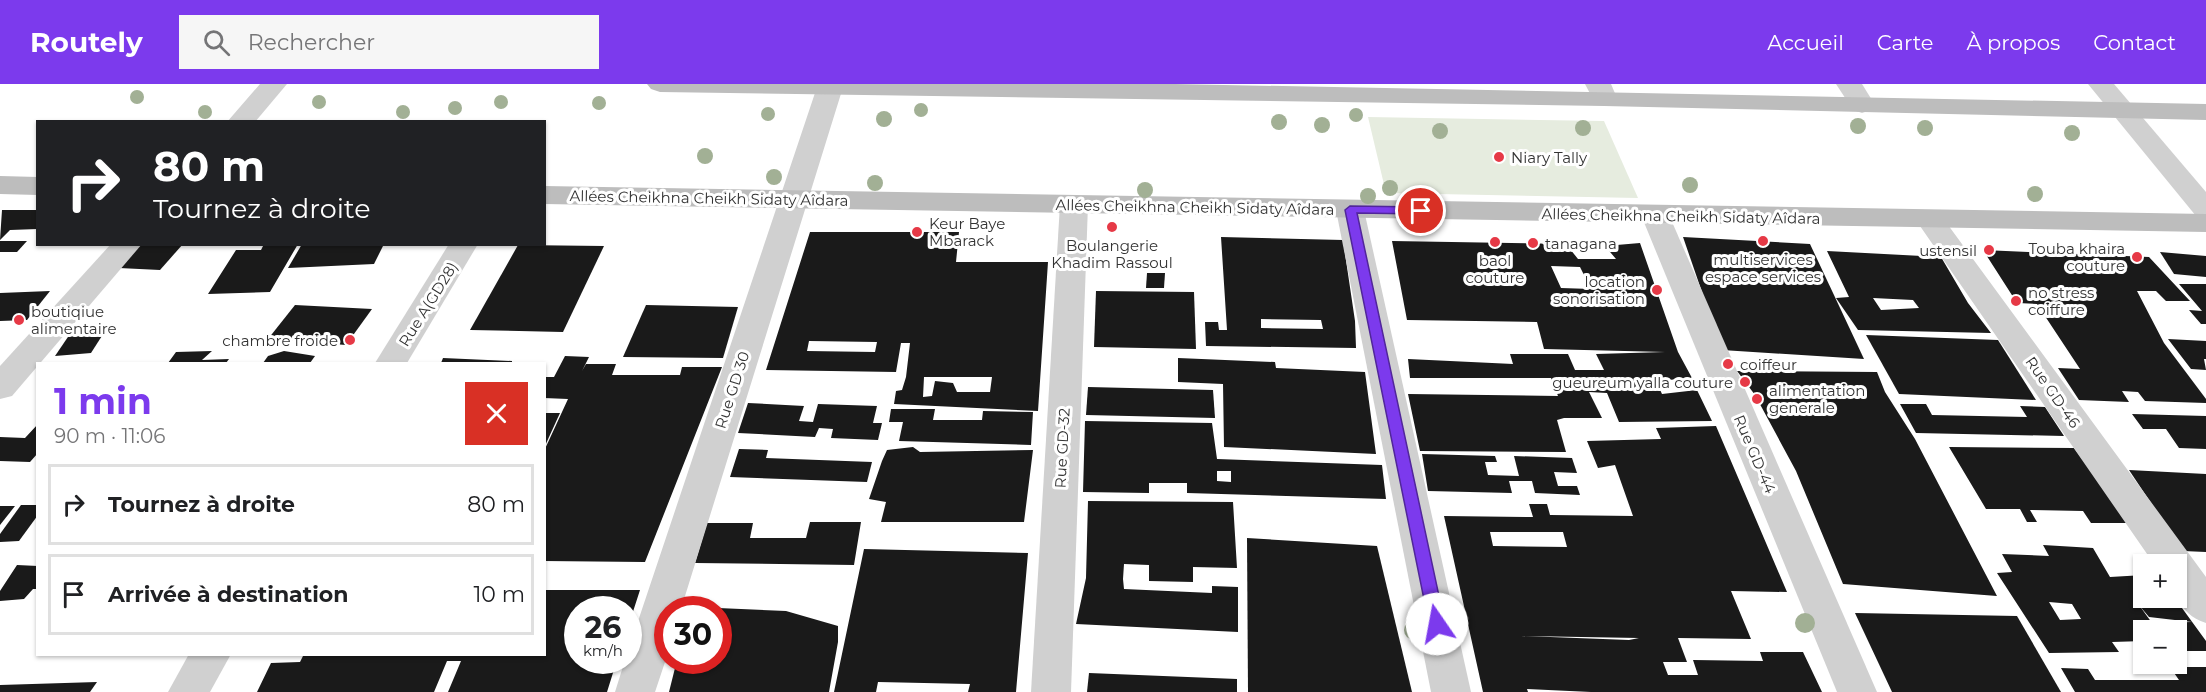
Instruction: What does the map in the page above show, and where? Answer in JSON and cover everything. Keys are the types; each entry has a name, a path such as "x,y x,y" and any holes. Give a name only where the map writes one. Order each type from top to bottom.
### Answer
{"main road":[{"path":"660,84 828,91 1091,88 1856,94 2129,117 2206,112"},
{"path":"0,185 36,186"},
{"name":"Allées Cheikhna Cheikh Sidaty Aîdara","path":"546,195 796,192 1074,204 2206,224"}],"street":[{"path":"2101,84 2206,210"},
{"path":"242,120 269,90"},
{"name":"Rue GD 30","path":"635,692 828,91"},
{"name":"Rue GD-32","path":"1051,692 1074,204"},
{"path":"1350,210 1451,692"},
{"name":"Rue GD-44","path":"1655,215 1857,692"},
{"name":"Rue GD-46","path":"1930,220 2168,554"},
{"path":"0,387 126,246"},
{"name":"Rue A(GD28)","path":"392,362 463,246"},
{"name":"Rue GD-46","path":"2187,580 2206,607"},
{"path":"188,692 210,656"}],"shaded area":[{"name":"Niary Tally","path":"1368,117 1604,121 1638,198 1386,193"}],"building":[{"path":"2,210 36,210 36,229 10,230 0,240"},
{"path":"810,232 959,232 956,262 1048,262 1038,411 894,404 896,391 902,390 906,377 910,343 901,343 896,372 766,370","holes":["809,341 877,342 875,352 807,351","924,377 992,377 990,392 957,392 953,383 935,381 932,396 923,397"]},
{"path":"1221,237 1343,240 1355,321 1356,348 1206,346 1205,322 1218,322 1219,330 1227,330","holes":["1261,319 1321,320 1323,329 1261,328"]},
{"path":"1683,237 1810,244 1864,359 1722,350"},
{"path":"0,241 27,241 17,252 0,252"},
{"path":"1392,241 1566,244 1578,259 1616,259 1605,246 1640,243 1678,352 1692,378 1656,381 1662,394 1697,390 1712,421 1619,422 1607,393 1589,392 1602,418 1557,420 1566,452 1420,451 1408,394 1558,396 1551,378 1410,378 1408,359 1513,364 1510,354 1568,354 1575,370 1604,370 1596,354 1665,352 1544,349 1537,322 1407,320","holes":["1551,266 1580,267 1591,289 1561,288"]},
{"path":"138,246 181,246 160,270 119,268"},
{"path":"263,246 297,246 270,292 208,294 236,250 261,250"},
{"path":"301,246 383,246 374,264 288,268"},
{"path":"517,246 604,246 563,332 470,330"},
{"path":"1983,250 2149,257 2190,301 2166,301 2156,291 2137,291 2164,343 2206,399 2206,403 2145,401 2138,392 2122,391 2129,402 2079,400 2058,368 2080,369 2037,304 2017,303"},
{"path":"1827,251 1941,257 1968,303 1991,333 1858,330 1836,298 1849,297","holes":["1873,298 1913,300 1919,308 1881,310"]},
{"path":"2160,252 2206,256 2206,277 2174,274"},
{"path":"1147,273 1165,273 1164,288 1146,288"},
{"path":"2179,284 2206,284 2206,324 2201,324 2189,310 2202,311"},
{"path":"50,291 27,320 0,321 0,293"},
{"path":"1096,291 1194,292 1196,349 1094,347"},
{"path":"295,305 372,309 346,345 268,339"},
{"path":"646,305 738,307 723,358 623,357"},
{"path":"107,328 91,353 55,356 72,331"},
{"path":"1866,335 1998,340 2036,400 1899,394"},
{"path":"2168,339 2206,341 2206,359 2204,359 2206,370 2191,369"},
{"path":"212,351 202,360 229,359 227,362 169,362 176,352"},
{"path":"284,351 315,356 311,362 264,362 268,356"},
{"path":"565,356 589,357 582,371 586,364 616,364 612,375 680,375 682,367 722,367 645,562 546,561 546,447 568,399 546,398 546,377 554,377"},
{"path":"443,358 512,361 512,362 441,362"},
{"path":"1178,358 1275,362 1276,368 1365,372 1376,454 1224,447 1223,384 1178,382"},
{"path":"1737,371 1877,372 1885,392 1915,439 1997,596 1843,584 1796,471 1755,395"},
{"path":"1088,387 1213,390 1215,418 1086,415"},
{"path":"748,403 804,406 799,421 813,422 818,404 877,406 873,423 882,423 878,440 831,438 833,429 819,428 815,437 738,433"},
{"path":"1900,404 1926,404 1932,415 2027,417 2020,406 2045,407 2064,436 1916,433"},
{"path":"891,409 935,409 933,420 982,420 983,411 1033,412 1031,445 899,441 903,422 889,422"},
{"path":"546,413 560,413 546,444"},
{"path":"2132,414 2206,416 2206,449 2179,448 2166,429 2143,429"},
{"path":"1085,421 1212,423 1217,459 1382,465 1386,499 1187,493 1187,483 1149,483 1149,493 1083,492","holes":["1217,471 1231,471 1231,482 1217,481"]},
{"path":"36,426 36,455 30,462 0,461 0,437 25,438"},
{"path":"1716,426 1787,592 1731,591 1751,639 1678,638 1687,662 1663,662 1668,675 1698,675 1693,660 1763,661 1760,652 1803,652 1822,692 1591,692 1527,689 1528,692 1483,692 1444,516 1533,517 1529,504 1547,504 1550,515 1633,516 1615,465 1598,468 1587,441 1661,439 1656,428","holes":["1490,532 1563,532 1567,547 1493,546","1521,636 1639,638 1629,640"]},
{"path":"913,447 920,452 1033,450 1024,522 881,522 886,502 869,499 882,461 887,450"},
{"path":"1949,447 2074,448 2130,523 2091,523 2083,511 2030,510 2037,522 2027,522 2020,509 1986,509"},
{"path":"739,449 768,450 766,458 872,462 867,482 730,477"},
{"path":"1422,454 1495,456 1497,462 1485,462 1488,475 1519,476 1514,456 1572,458 1577,473 1554,472 1558,486 1577,486 1580,495 1535,493 1532,481 1509,481 1512,493 1428,491"},
{"path":"2129,470 2206,474 2206,552 2183,551"},
{"path":"1088,501 1233,502 1237,568 1193,567 1193,582 1149,581 1149,565 1124,564 1123,579 1124,589 1212,593 1212,586 1238,587 1238,632 1076,624 1086,578"},
{"path":"21,505 36,505 36,518 19,541 0,542 0,534"},
{"path":"0,506 15,506 0,525"},
{"path":"810,522 861,522 854,565 695,563 707,523 753,523 750,538 806,538"},
{"path":"1247,538 1377,546 1412,692 1248,692"},
{"path":"2043,545 2093,548 2110,577 2133,576 2133,608 2141,608 2150,620 2133,620 2133,641 2112,642 2119,652 2049,653 1997,573 2012,572 2002,554 2049,556","holes":["2049,602 2072,604 2081,619 2060,620"]},
{"path":"864,549 1028,553 1016,692 968,692 970,684 878,682 876,692 834,692"},
{"path":"17,565 36,566 36,589 33,589 24,599 0,601 0,591"},
{"path":"546,590 640,590 638,596 564,596 564,674 613,674 607,692 448,692 461,661 447,661 434,692 257,692 271,663 300,662 303,656 546,656"},
{"path":"2142,608 2182,608 2206,641 2206,651 2187,651 2187,622 2192,622 2149,617"},
{"path":"732,609 786,611 838,626 838,642 829,692 669,692 674,674 732,674"},
{"path":"1855,613 2017,616 2061,692 1892,692"},
{"path":"2187,667 2206,667 2206,692 2075,692 2061,668 2088,669 2095,680 2179,680 2175,674 2187,674"},
{"path":"1089,673 1237,679 1237,692 1087,692"},
{"path":"97,682 90,692 0,692 0,685"}],"place":[{"name":"Niary Tally","path":"1499,157"},
{"name":"Boulangerie Khadim Rassoul","path":"1112,227"},
{"name":"Keur Baye Mbarack","path":"917,232"},
{"name":"multiservices espace services","path":"1763,241"},
{"name":"baol couture","path":"1495,242"},
{"name":"tanagana","path":"1533,243"},
{"name":"ustensil","path":"1989,250"},
{"name":"Touba khaira couture","path":"2137,257"},
{"name":"location sonorisation","path":"1657,290"},
{"name":"no stress coiffure","path":"2016,301"},
{"name":"boutiqiue alimentaire","path":"19,320"},
{"name":"chambre froide","path":"350,340"},
{"name":"coiffeur","path":"1728,364"},
{"name":"gueureum yalla couture","path":"1745,382"},
{"name":"alimentation generale","path":"1757,399"}],"route":[{"path":"1421,211 1350,210 1437,624"}]}
